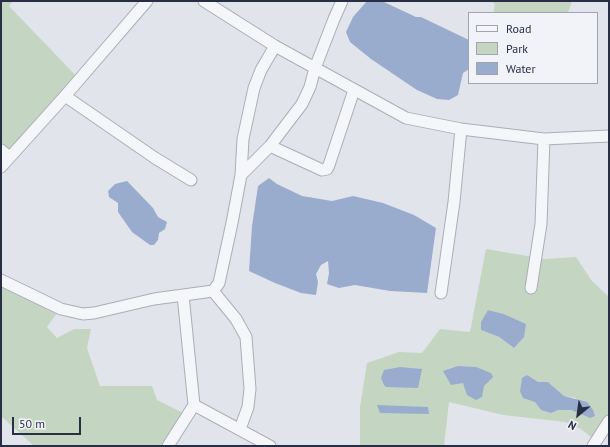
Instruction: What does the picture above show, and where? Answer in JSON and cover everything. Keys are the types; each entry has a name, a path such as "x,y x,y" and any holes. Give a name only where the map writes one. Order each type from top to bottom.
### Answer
{"street":[{"path":"1,167 5,154 65,96 147,1"},
{"path":"204,1 275,46 406,118 461,129 544,139 609,136"},
{"path":"241,175 270,146 302,104 310,87 315,68 342,1"},
{"path":"1,280 61,309 83,314 94,313 154,299 213,291 219,284 241,175 243,139 254,88 261,70 275,46"},
{"path":"270,146 322,170 327,169 354,90"},
{"path":"65,96 155,158 191,180"},
{"path":"441,293 454,202 461,129"},
{"path":"531,288 542,224 544,139"},
{"path":"213,291 236,319 246,337 250,389 248,407 240,429"},
{"path":"168,446 194,405 183,296"},
{"path":"194,405 270,446"},
{"path":"593,446 609,421"}],"green space":[{"path":"1,1 13,1 9,6 79,79 9,157 1,150"},
{"path":"490,1 572,1 568,12 493,12 495,4"},
{"path":"486,249 545,259 576,257 592,281 609,297 609,420 596,441 581,429 565,422 503,415 449,402 444,446 360,446 360,407 367,363 399,352 422,353 440,329 470,332","holes":["488,310 504,314 525,324 514,348 499,337 481,330","548,382 564,396 576,398 590,418 571,410 541,410 535,402"]},
{"path":"1,280 61,309 47,327 57,338 74,329 91,329 87,348 100,386 152,386 157,400 187,415 164,446 34,446 1,416"}],"water":[{"path":"367,1 384,2 416,17 421,17 468,40 468,70 463,73 458,95 449,100 437,99 417,90 371,59 350,42 346,32 353,17"},
{"path":"269,178 277,184 302,196 332,201 353,196 383,203 414,215 436,228 427,293 390,291 355,285 339,288 327,284 329,273 328,261 321,265 316,274 318,282 316,295 301,293 249,271 252,226 258,186"},
{"path":"127,181 153,208 158,217 167,222 165,229 159,233 158,240 154,245 150,245 132,232 118,212 118,203 109,197 108,191 115,184"},
{"path":"488,310 504,314 526,324 524,337 514,348 499,337 481,330 481,322"},
{"path":"458,366 476,367 491,373 493,377 484,386 482,397 476,400 467,395 463,383 451,385 443,371"},
{"path":"400,367 422,369 418,388 386,387 384,385 381,378 384,370"},
{"path":"527,375 538,382 548,382 564,396 587,402 593,410 595,416 590,418 571,410 558,410 551,413 541,410 535,402 523,398 520,391 522,378"},
{"path":"377,405 428,407 429,414 380,413"}]}
